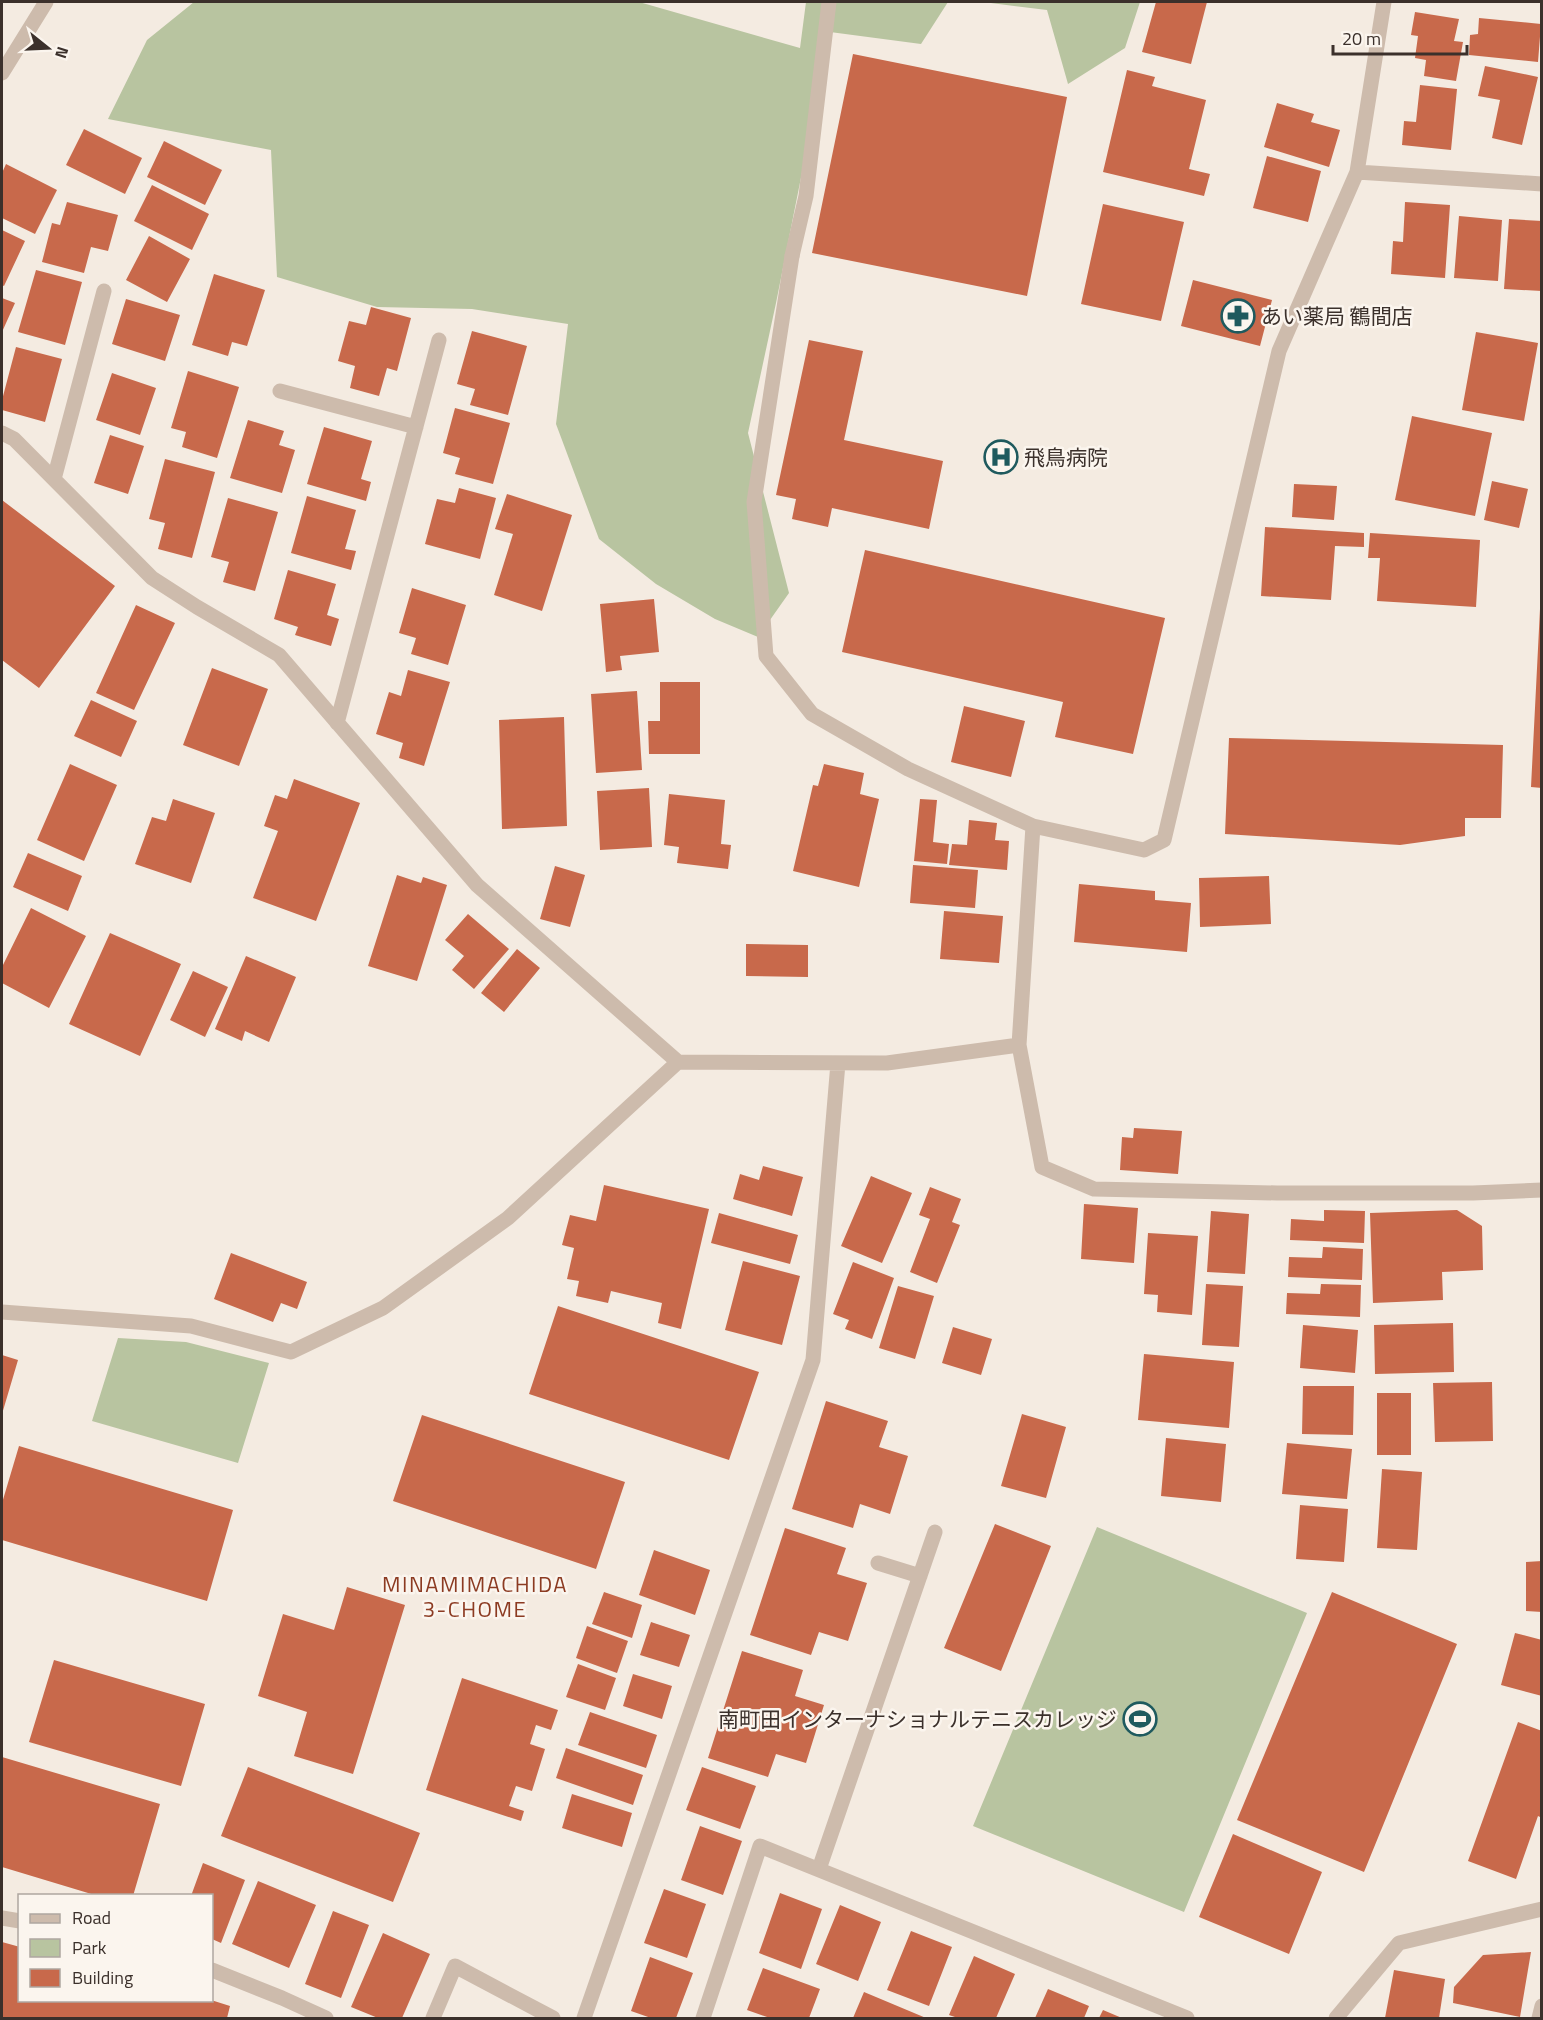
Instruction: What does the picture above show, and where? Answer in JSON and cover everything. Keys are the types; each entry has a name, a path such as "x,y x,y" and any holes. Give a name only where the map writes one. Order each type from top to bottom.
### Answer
{"street":[{"path":"2,73 46,2"},
{"path":"828,2 806,196 792,256 754,502 766,656 812,714 909,769 1033,826 1144,850 1164,840 1279,351 1357,172 1384,2"},
{"path":"1357,172 1542,184"},
{"path":"54,479 104,291"},
{"path":"337,723 439,340"},
{"path":"280,391 416,428"},
{"path":"2,433 14,439 152,578 279,655 477,885 678,1062 887,1063 1019,1045"},
{"path":"1033,826 1019,1045 1042,1167 1094,1189 1266,1193 1473,1193 1542,1190"},
{"path":"2,1311 191,1326 291,1352 383,1308 508,1218 678,1062"},
{"path":"584,2019 813,1360 838,1063"},
{"path":"819,1869 935,1532"},
{"path":"878,1563 920,1576"},
{"path":"703,2019 760,1846 1187,2019"},
{"path":"1336,2019 1399,1943 1542,1909"},
{"path":"2,1918 18,1921"},
{"path":"433,2019 455,1966 553,2019"},
{"path":"213,1970 282,1998 326,2019"},
{"path":"1539,2019 1542,2006"}],"green space":[{"path":"194,2 639,2 800,48 806,2 948,2 921,44 830,32 748,433 789,593 758,637 715,619 656,584 599,539 556,424 568,324 472,309 377,307 277,277 271,150 108,119 147,40"},
{"path":"983,2 1140,2 1125,48 1068,84 1047,10"},
{"path":"118,1338 186,1342 269,1363 238,1463 92,1421"},
{"name":"南町田インターナショナルテニスカレッジ","path":"1097,1527 1307,1613 1184,1912 973,1826"}],"building":[{"path":"1156,2 1207,2 1191,64 1142,52"},
{"path":"1415,12 1459,19 1454,41 1463,42 1456,81 1424,76 1426,60 1415,58 1418,36 1411,35"},
{"path":"1479,18 1541,24 1538,62 1469,55 1470,35 1478,34"},
{"path":"853,54 1067,97 1027,296 812,253"},
{"path":"1485,66 1538,77 1522,145 1492,138 1500,100 1478,96"},
{"path":"1127,70 1155,77 1152,86 1206,100 1189,169 1210,174 1204,196 1103,172"},
{"path":"1420,85 1457,89 1451,150 1402,145 1404,121 1416,122"},
{"path":"1277,103 1314,114 1311,122 1340,130 1329,167 1264,147"},
{"path":"84,129 142,158 125,194 66,165"},
{"path":"164,141 222,170 205,205 147,177"},
{"path":"1267,156 1321,171 1308,222 1253,208"},
{"path":"6,164 57,190 35,234 2,218 2,173"},
{"path":"152,185 209,214 192,250 134,221"},
{"path":"67,202 118,215 108,251 91,247 84,273 42,262 52,223 60,225"},
{"path":"1405,202 1450,205 1445,278 1391,274 1393,241 1403,242"},
{"path":"1103,204 1184,222 1161,321 1081,304"},
{"path":"1459,216 1502,220 1498,281 1454,278"},
{"path":"1509,219 1542,221 1542,291 1504,289"},
{"path":"2,230 25,241 4,286 2,285"},
{"path":"149,236 190,259 167,302 126,280"},
{"path":"36,270 82,282 65,345 18,332"},
{"path":"214,274 265,290 247,346 232,342 228,356 192,345"},
{"path":"1193,280 1272,300 1260,346 1181,326"},
{"path":"2,298 15,303 2,332"},
{"path":"126,299 180,315 165,361 112,344"},
{"path":"371,307 411,318 397,371 387,368 379,396 350,388 355,366 338,361 349,321 366,325"},
{"path":"472,331 527,346 508,415 470,405 475,389 457,384"},
{"path":"1476,332 1538,343 1524,421 1462,410"},
{"path":"809,340 863,351 844,440 943,461 929,529 832,508 828,527 792,519 796,499 776,495"},
{"path":"16,347 62,359 45,422 2,410 2,400"},
{"path":"188,371 239,387 217,458 182,447 186,432 171,428"},
{"path":"112,373 156,388 140,435 96,420"},
{"path":"455,408 510,423 493,484 455,474 460,458 443,453"},
{"path":"1412,416 1492,433 1475,516 1395,500"},
{"path":"248,420 284,431 279,445 295,450 282,493 230,478"},
{"path":"324,427 372,441 361,479 371,482 366,501 307,484"},
{"path":"110,435 144,446 128,494 94,483"},
{"path":"165,459 215,472 192,558 158,549 165,523 149,519"},
{"path":"1492,481 1528,489 1519,528 1484,520"},
{"path":"1294,484 1337,486 1334,520 1292,517"},
{"path":"459,488 496,498 480,559 425,544 437,499 455,503"},
{"path":"507,494 572,515 542,611 494,595 513,534 495,529"},
{"path":"307,496 356,510 345,549 356,551 351,570 291,553"},
{"path":"228,498 278,512 255,591 223,582 229,562 211,557"},
{"path":"2,500 115,586 39,688 2,660"},
{"path":"1265,527 1364,533 1364,547 1335,546 1331,600 1261,596"},
{"path":"1370,533 1480,540 1476,607 1377,601 1380,558 1368,558"},
{"path":"865,550 1165,618 1133,754 1055,737 1063,702 842,652"},
{"path":"288,570 336,584 327,615 339,619 331,646 295,635 298,627 274,619"},
{"path":"412,588 466,605 448,665 411,654 416,638 399,633"},
{"path":"654,599 659,652 620,656 622,670 606,672 600,604"},
{"path":"136,605 175,623 134,710 96,693"},
{"path":"1540,609 1542,609 1542,788 1531,787"},
{"path":"212,668 268,689 239,766 183,745"},
{"path":"408,670 450,682 424,766 399,758 403,743 376,734 389,692 401,696"},
{"path":"660,682 700,682 700,754 649,754 648,721 660,721"},
{"path":"637,691 642,770 596,773 591,694"},
{"path":"91,700 137,721 121,757 74,736"},
{"path":"964,706 1025,721 1011,777 951,762"},
{"path":"564,717 567,826 502,829 499,720"},
{"path":"1229,738 1503,745 1501,818 1465,818 1465,836 1400,845 1225,834"},
{"path":"70,764 117,785 84,861 37,840"},
{"path":"824,764 864,773 860,794 879,799 859,887 793,871 813,785 818,786"},
{"path":"294,779 360,803 316,921 253,898 278,831 264,826 275,795 287,799"},
{"path":"649,788 652,847 600,850 597,791"},
{"path":"669,794 725,800 721,844 731,845 728,869 677,863 679,847 664,845"},
{"path":"173,799 215,813 191,883 135,864 152,817 166,821"},
{"path":"920,799 937,800 933,842 949,844 947,864 914,861"},
{"path":"969,820 997,823 995,840 1009,841 1007,870 949,865 952,844 967,845"},
{"path":"28,853 82,876 68,911 13,887"},
{"path":"913,865 978,870 975,908 910,903"},
{"path":"555,866 585,875 570,927 540,919"},
{"path":"397,875 421,883 423,877 447,885 417,981 368,966"},
{"path":"1269,876 1271,924 1200,927 1199,878"},
{"path":"1079,884 1155,891 1155,900 1191,903 1187,952 1074,942"},
{"path":"31,908 86,936 49,1008 2,983 2,967"},
{"path":"944,911 1003,916 999,963 940,959"},
{"path":"468,914 509,949 474,989 452,970 464,956 445,940"},
{"path":"110,933 181,964 140,1056 69,1024"},
{"path":"746,944 808,945 808,977 746,976"},
{"path":"517,949 540,968 504,1012 481,993"},
{"path":"246,956 296,977 269,1042 245,1031 242,1041 215,1029"},
{"path":"193,971 228,987 205,1037 170,1020"},
{"path":"1134,1128 1182,1131 1178,1174 1120,1170 1122,1137 1133,1138"},
{"path":"763,1166 803,1177 792,1216 733,1199 740,1174 759,1180"},
{"path":"871,1176 912,1193 882,1263 841,1246"},
{"path":"604,1185 709,1209 681,1329 658,1323 662,1303 611,1291 608,1303 576,1296 579,1281 567,1279 574,1248 562,1245 570,1215 596,1221"},
{"path":"930,1187 961,1199 952,1222 960,1225 937,1283 910,1272 930,1219 919,1215"},
{"path":"1084,1204 1138,1208 1134,1263 1081,1259"},
{"path":"1324,1210 1365,1211 1364,1243 1290,1240 1291,1219 1324,1221"},
{"path":"1457,1210 1482,1226 1483,1270 1442,1272 1443,1300 1373,1303 1370,1213"},
{"path":"1211,1211 1249,1214 1245,1274 1207,1272"},
{"path":"719,1213 798,1235 790,1264 711,1243"},
{"path":"1148,1233 1198,1236 1192,1315 1157,1312 1158,1295 1144,1294"},
{"path":"1323,1247 1363,1249 1362,1280 1288,1277 1289,1257 1322,1258"},
{"path":"231,1253 307,1282 297,1309 281,1303 273,1322 214,1299"},
{"path":"743,1261 800,1276 782,1345 725,1330"},
{"path":"853,1262 894,1278 872,1339 845,1329 849,1320 833,1314"},
{"path":"1206,1284 1243,1286 1239,1347 1202,1345"},
{"path":"1321,1284 1361,1285 1360,1317 1286,1314 1287,1293 1320,1294"},
{"path":"898,1286 934,1296 915,1359 879,1348"},
{"path":"558,1306 759,1372 729,1460 529,1394"},
{"path":"1453,1323 1454,1372 1375,1374 1374,1325"},
{"path":"1303,1325 1358,1330 1355,1373 1300,1368"},
{"path":"953,1327 992,1339 981,1375 942,1363"},
{"path":"1144,1354 1234,1362 1229,1428 1138,1420"},
{"path":"2,1355 18,1360 2,1414"},
{"path":"1492,1382 1493,1441 1435,1442 1433,1383"},
{"path":"1303,1386 1354,1386 1353,1435 1302,1434"},
{"path":"1377,1393 1411,1393 1411,1455 1377,1455"},
{"path":"826,1401 888,1421 879,1447 908,1456 890,1514 860,1504 853,1528 792,1509"},
{"path":"1022,1414 1066,1427 1046,1498 1001,1486"},
{"path":"422,1415 625,1482 596,1569 393,1501"},
{"path":"1166,1438 1226,1444 1221,1502 1161,1496"},
{"path":"1287,1443 1352,1449 1347,1499 1282,1494"},
{"path":"19,1446 233,1510 207,1601 2,1540 2,1503"},
{"path":"1382,1469 1422,1472 1417,1550 1377,1548"},
{"path":"1300,1505 1348,1509 1344,1562 1296,1559"},
{"path":"995,1524 1051,1546 1001,1671 944,1648"},
{"path":"785,1528 846,1548 837,1574 867,1583 848,1641 819,1632 811,1655 750,1635"},
{"path":"654,1550 710,1570 695,1615 639,1595"},
{"path":"1542,1561 1542,1612 1526,1611 1526,1562"},
{"path":"347,1587 405,1605 353,1774 294,1756 307,1712 258,1696 283,1614 334,1630"},
{"path":"604,1592 642,1605 632,1638 592,1624"},
{"path":"1332,1592 1457,1644 1364,1872 1237,1820"},
{"path":"651,1622 690,1635 679,1667 640,1655"},
{"path":"587,1626 628,1641 617,1673 576,1658"},
{"path":"1515,1633 1542,1640 1542,1696 1501,1685"},
{"path":"742,1651 803,1670 795,1696 824,1705 806,1763 776,1754 768,1777 708,1758"},
{"path":"54,1660 205,1704 181,1786 29,1742"},
{"path":"578,1664 616,1678 605,1710 566,1697"},
{"path":"633,1674 672,1686 662,1719 623,1706"},
{"path":"462,1678 558,1710 551,1730 536,1725 530,1744 545,1749 532,1791 516,1786 509,1806 524,1811 521,1821 426,1790"},
{"path":"590,1712 657,1735 646,1768 578,1745"},
{"path":"1518,1722 1542,1731 1542,1818 1538,1816 1516,1879 1468,1861"},
{"path":"566,1748 643,1775 633,1805 556,1778"},
{"path":"2,1757 160,1804 134,1894 91,1894 2,1867"},
{"path":"248,1767 420,1833 393,1902 221,1836"},
{"path":"702,1767 756,1786 740,1829 686,1810"},
{"path":"572,1794 632,1813 622,1847 562,1828"},
{"path":"700,1826 742,1841 723,1895 681,1880"},
{"path":"1233,1834 1322,1872 1289,1954 1199,1917"},
{"path":"203,1863 245,1880 221,1943 213,1939 213,1894 192,1894"},
{"path":"258,1881 316,1905 289,1968 232,1944"},
{"path":"664,1889 706,1904 687,1958 644,1943"},
{"path":"780,1893 822,1909 801,1969 759,1953"},
{"path":"840,1905 881,1922 858,1981 816,1964"},
{"path":"333,1911 369,1925 341,1998 305,1984"},
{"path":"911,1931 952,1947 929,2006 887,1990"},
{"path":"383,1933 430,1954 402,2018 378,2018 351,2007"},
{"path":"2,1942 18,1946 18,2002 213,2001 230,2006 227,2018 2,2018"},
{"path":"1531,1952 1520,2017 1453,2003 1454,1987 1483,1955"},
{"path":"974,1956 1015,1974 996,2018 958,2018 949,2015"},
{"path":"650,1957 693,1973 676,2018 651,2018 631,2011"},
{"path":"763,1968 820,1989 809,2018 770,2018 747,2010"},
{"path":"1394,1970 1445,1979 1439,2018 1385,2018"},
{"path":"1048,1989 1089,2006 1084,2018 1035,2018"},
{"path":"864,1992 926,2018 853,2018"},
{"path":"1103,2010 1122,2018 1099,2018"}],"place":[{"name":"あい薬局 鶴間店","path":"1238,316"},
{"name":"飛鳥病院","path":"1001,457"},
{"name":"南町田インターナショナルテニスカレッジ","path":"1140,1719"}],"district":[{"name":"MINAMIMACHIDA 3-CHOME","path":"475,1596"}]}
